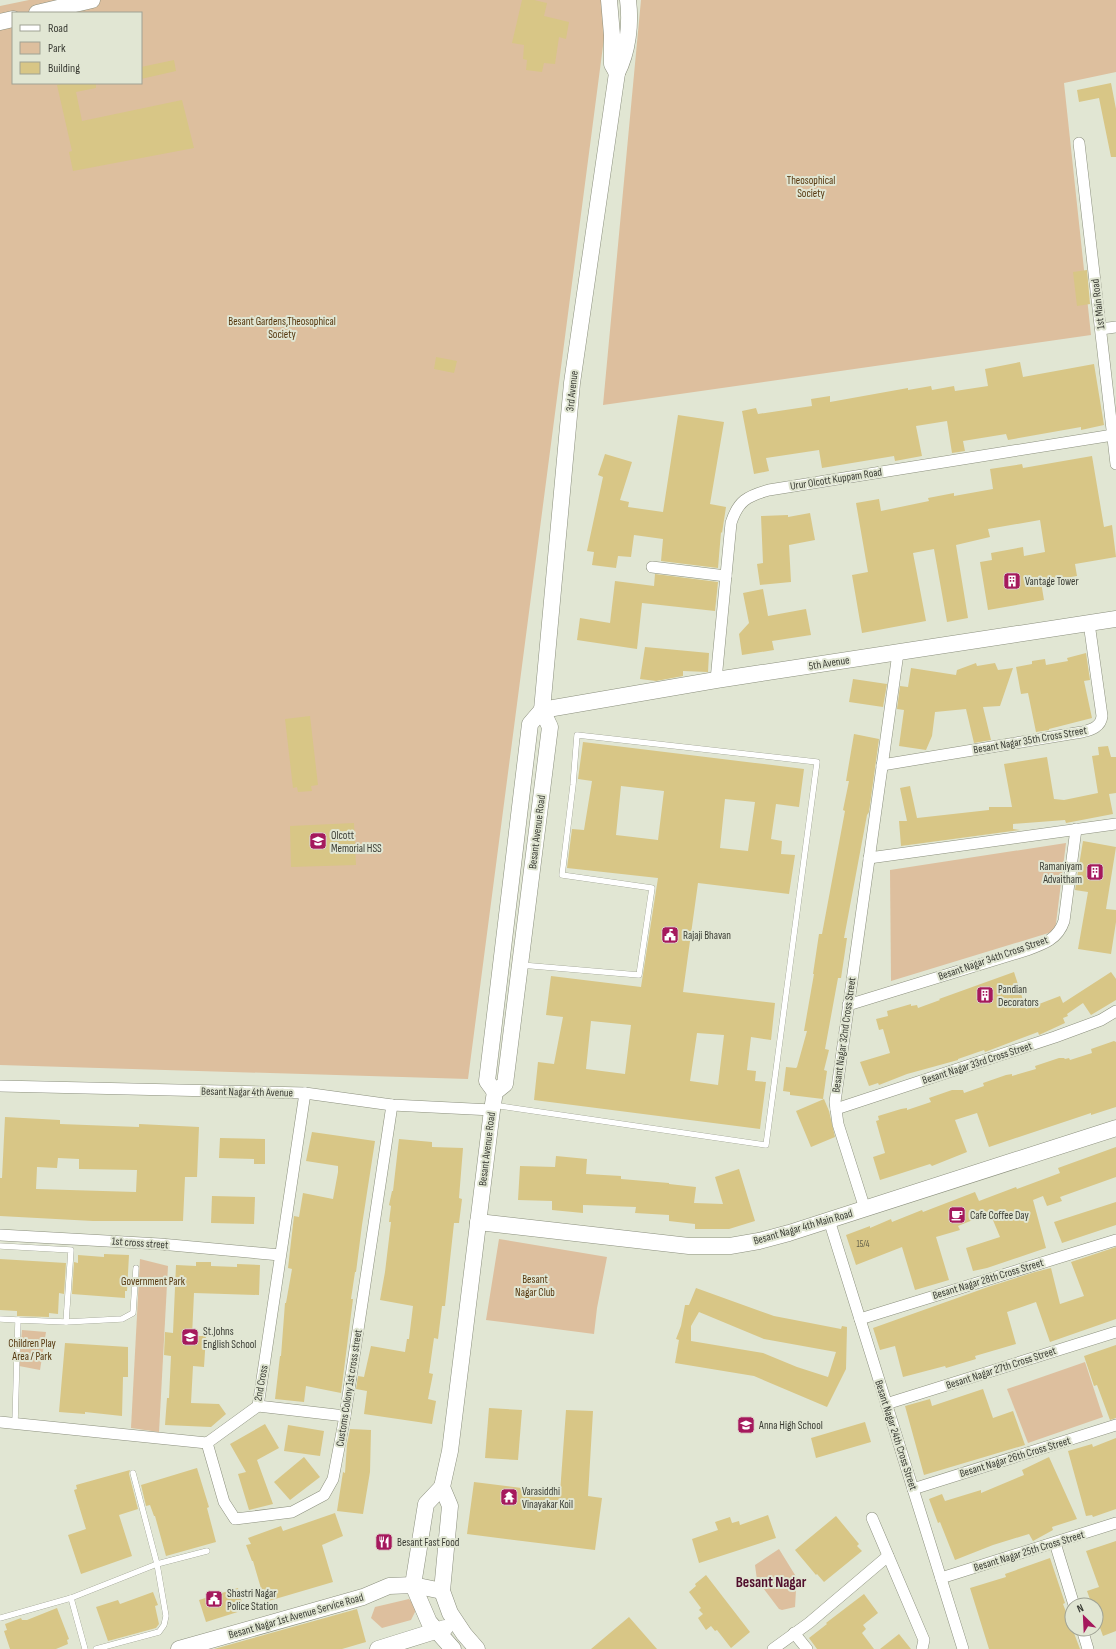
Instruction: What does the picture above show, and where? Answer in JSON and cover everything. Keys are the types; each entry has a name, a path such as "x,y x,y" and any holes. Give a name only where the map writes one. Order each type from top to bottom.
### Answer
{"main road":[{"path":"42,12 92,0"},
{"path":"609,0 612,35 612,64 618,73"},
{"path":"618,73 625,58 630,13 628,0"},
{"path":"0,22 12,19"},
{"name":"3rd Avenue","path":"542,710 572,383 618,73"},
{"name":"5th Avenue","path":"542,710 716,680 1116,619"},
{"path":"494,1102 487,1081 530,724 542,710"},
{"name":"Besant Avenue Road","path":"442,1487 450,1451 494,1102 505,1084 550,727 542,710"},
{"name":"Besant Nagar 4th Main Road","path":"478,1222 689,1246 730,1246 759,1241 865,1209 1116,1128"},
{"path":"453,1649 429,1622 413,1585 426,1504 442,1487 450,1506 442,1591 450,1613 477,1649"},
{"name":"Besant Nagar 1st Avenue Service Road","path":"179,1649 363,1597 389,1586 413,1585 442,1591"},
{"path":"378,1649 437,1632 461,1629"}],"street":[{"name":"1st Main Road","path":"1079,143 1101,329 1112,395 1113,435 1116,464"},
{"path":"1101,329 1116,327"},
{"name":"Urur Olcott Kuppam Road","path":"716,680 731,523 734,512 740,503 748,497 758,493 785,487 1113,435"},
{"path":"652,567 726,576"},
{"name":"Besant Nagar 35th Cross Street","path":"882,765 1082,732 1096,727 1100,724 1102,716 1089,623"},
{"name":"Besant Nagar 32nd Cross Street","path":"865,1209 838,1124 836,1109 837,1086 898,653"},
{"path":"869,858 1116,824"},
{"name":"Besant Nagar 34th Cross Street","path":"848,1005 1027,950 1045,944 1056,936 1062,929 1064,921 1076,829"},
{"name":"Besant Nagar 33rd Cross Street","path":"836,1109 1056,1037 1101,1020 1116,1011"},
{"name":"Besant Nagar 4th Avenue","path":"0,1086 305,1093 392,1105 494,1102"},
{"name":"2nd Cross","path":"207,1443 258,1406 305,1093"},
{"name":"Customs Colony 1st cross street","path":"207,1443 224,1502 235,1519 292,1512 324,1495 333,1479 345,1416 392,1105"},
{"name":"Besant Nagar 24th Cross Street","path":"829,1220 963,1649"},
{"name":"1st cross street","path":"0,1235 160,1244 280,1255"},
{"name":"Besant Nagar 28th Cross Street","path":"860,1319 1116,1240"},
{"name":"Besant Nagar 27th Cross Street","path":"886,1404 1116,1332"},
{"path":"258,1406 345,1416"},
{"path":"0,1422 207,1443"},
{"name":"Besant Nagar 26th Cross Street","path":"913,1489 1116,1425"},
{"path":"872,1518 924,1640 922,1649"},
{"name":"Besant Nagar 25th Cross Street","path":"941,1578 1116,1523"},
{"path":"1055,1543 1072,1597"},
{"path":"773,1649 888,1556"},
{"path":"794,1633 807,1649"},
{"path":"1084,1637 1088,1649"}],"lane":[{"path":"494,1102 766,1145 817,762 577,735 573,785 562,875 652,888 639,975 520,964"},
{"path":"0,1246 71,1250 66,1322"},
{"path":"0,1319 66,1322 122,1319 133,1313 136,1268"},
{"path":"15,1423 18,1320"},
{"path":"96,1649 159,1632 164,1625 166,1616 156,1564 133,1474"},
{"path":"0,1618 71,1598 156,1564 207,1550"},
{"path":"71,1598 85,1649"}],"green space":[{"name":"Besant Gardens,Theosophical Society","path":"29,0 609,0 468,1079 0,1065 0,6"},
{"name":"Theosophical Society","path":"641,0 1116,0 1116,72 1064,83 1091,335 603,405"},
{"path":"1066,843 1055,931 891,981 890,870"},
{"name":"Besant Nagar Club","path":"499,1239 607,1257 597,1308 594,1334 486,1320"},
{"name":"Government Park","path":"140,1259 168,1266 159,1432 131,1428"},
{"name":"Children Play Area / Park","path":"22,1330 46,1332 40,1370 19,1366"},
{"path":"1085,1362 1103,1417 1028,1443 1007,1389"},
{"path":"779,1549 800,1583 796,1590 795,1607 782,1610 779,1609 757,1580 755,1565"},
{"path":"409,1599 417,1608 411,1620 382,1628 371,1618 375,1607"}],"building":[{"path":"522,0 534,0 547,3 544,16 569,22 566,39 559,37 555,64 544,63 542,72 526,70 527,60 523,59 524,45 512,43"},
{"path":"174,60 176,71 142,79 142,67"},
{"path":"1111,83 1116,109 1116,157 1111,157 1099,98 1079,102 1077,90"},
{"path":"96,84 96,88 76,92 82,121 182,100 194,148 73,171 69,152 72,151 57,85"},
{"path":"1087,270 1090,304 1077,306 1073,272"},
{"path":"436,357 457,361 454,373 434,369"},
{"path":"1020,362 1023,377 1094,364 1104,425 1081,430 1081,427 1008,440 1006,434 963,441 965,451 952,453 947,421 916,426 922,456 895,461 894,456 822,468 819,450 766,458 769,471 754,474 742,411 756,408 758,414 812,406 811,399 830,396 830,402 908,388 908,390 931,386 932,390 954,386 955,391 988,386 985,369"},
{"path":"678,415 724,422 710,504 726,507 722,533 721,532 718,568 661,561 663,539 634,535 631,557 618,556 616,568 592,565 594,552 587,551 603,477 598,475 605,454 632,462 620,500 629,502 628,507 663,512"},
{"path":"1092,456 1104,527 1112,525 1116,557 1075,564 1077,576 1041,582 1044,600 988,610 980,562 992,560 991,553 1023,547 1024,556 1045,552 1040,520 988,529 990,537 956,545 968,618 947,622 934,549 913,553 926,621 862,633 852,575 868,572 856,503 879,499 881,511 929,501 928,498 954,493 954,496 993,489 990,469 1022,464 1023,468"},
{"path":"810,513 815,540 789,545 791,582 760,585 757,564 763,563 761,516 788,515 788,517"},
{"path":"655,574 718,582 715,611 642,603 637,649 577,640 580,618 610,623 615,581 654,586"},
{"path":"763,589 768,616 806,609 811,635 772,641 774,650 742,655 739,634 749,623 743,593"},
{"path":"645,647 709,653 708,672 683,671 683,676 656,681 640,679"},
{"path":"1086,653 1090,680 1084,681 1092,718 1049,730 1036,732 1028,693 1021,694 1016,667 1032,664 1032,661 1045,659 1046,665 1068,661 1067,658"},
{"path":"976,663 977,666 995,663 998,670 1013,668 1000,706 983,707 991,740 974,743 966,709 935,712 932,736 926,750 899,746 904,710 897,709 900,686 908,687 911,668 956,675 957,670"},
{"path":"853,679 887,684 883,707 849,702"},
{"path":"310,716 318,785 311,786 312,791 298,792 297,787 293,788 285,719"},
{"path":"854,734 879,739 869,812 867,815 844,938 847,938 841,978 838,978 825,1049 829,1050 824,1070 827,1071 823,1099 790,1095 790,1092 783,1091 786,1067 797,1067 807,1031 804,1031 819,934 822,934 845,811 843,810 849,781 846,781"},
{"name":"Rajaji Bhavan","path":"583,742 804,769 799,807 776,804 771,839 782,841 781,854 795,855 789,894 698,883 683,992 775,1003 771,1040 751,1037 747,1070 756,1071 755,1081 766,1082 760,1129 534,1100 538,1062 554,1064 563,1017 546,1015 551,976 641,987 658,878 567,868 572,829 584,830 592,781 578,779","holes":["621,786 664,791 658,840 616,835","725,799 755,802 748,851 720,848","591,1021 631,1025 625,1074 586,1069","697,1033 724,1035 718,1085 690,1081"]},
{"path":"1108,746 1111,757 1116,757 1116,793 1109,794 1113,814 1066,823 1065,820 1013,824 1013,829 1020,830 901,846 899,821 907,821 900,788 910,786 917,818 989,810 989,807 1012,807 1004,764 1047,757 1054,799 1064,800 1098,793 1092,756 1099,755 1098,747"},
{"path":"354,823 356,865 291,867 290,826"},
{"path":"1083,841 1116,847 1106,909 1116,910 1116,922 1111,954 1078,949 1088,892 1075,890"},
{"path":"1014,972 1026,1009 1060,996 1063,1003 1111,972 1116,979 1116,1000 1091,1015 1083,1003 1067,1014 1068,1016 1063,1018 1065,1023 1039,1035 1038,1032 985,1052 984,1050 958,1060 907,1074 879,1085 878,1083 869,1086 860,1062 890,1053 883,1029 879,1030 876,1019 888,1016 887,1011 911,1004 911,1006 917,1005 918,1008"},
{"path":"1114,1041 1116,1042 1116,1107 1091,1115 1091,1113 989,1147 977,1113 955,1120 967,1152 932,1166 930,1164 880,1180 873,1157 885,1153 876,1121 879,1120 878,1116 901,1109 907,1108 907,1110 931,1102 929,1098 952,1090 963,1090 964,1093 984,1086 983,1083 1006,1075 1012,1074 1012,1076 1036,1069 1035,1066 1059,1058 1069,1058 1070,1060 1092,1053 1091,1049"},
{"path":"824,1099 829,1111 835,1137 811,1147 796,1111"},
{"path":"5,1117 60,1120 60,1124 139,1127 139,1124 199,1127 197,1177 185,1177 183,1221 93,1221 0,1216 0,1178 2,1178","holes":["58,1158 79,1159 79,1169 137,1170 136,1192 36,1189 37,1167 57,1168"]},
{"path":"312,1132 375,1141 351,1299 353,1299 341,1393 306,1386 304,1402 275,1399 281,1356 285,1303 292,1269 288,1268 294,1216 299,1217 303,1193 333,1199 338,1172 338,1166 306,1161"},
{"path":"220,1138 265,1139 265,1164 254,1164 254,1159 219,1158"},
{"path":"399,1139 432,1142 432,1147 463,1148 459,1198 462,1199 459,1223 454,1223 445,1306 442,1306 438,1339 434,1338 429,1373 433,1374 428,1399 436,1401 432,1424 364,1414 367,1391 356,1389 358,1376 364,1377 371,1346 405,1352 407,1339 409,1339 413,1306 380,1300 391,1222 389,1222 391,1206 389,1205 393,1191"},
{"path":"1116,1147 1116,1177 1060,1197 1062,1201 1047,1206 1043,1196 1033,1200 1046,1248 987,1268 973,1271 966,1248 1000,1237 990,1213 958,1226 960,1230 936,1237 949,1280 915,1290 902,1247 856,1265 846,1235 870,1226 870,1228 891,1219 892,1222 922,1210 923,1212 975,1192 979,1201 1016,1187 1017,1189 1060,1173 1058,1168"},
{"path":"556,1156 587,1159 586,1174 621,1176 621,1179 696,1187 694,1203 723,1204 715,1177 739,1169 755,1221 729,1229 695,1229 695,1224 669,1221 669,1215 635,1213 636,1207 583,1205 583,1213 552,1210 552,1201 518,1200 520,1166 555,1167"},
{"path":"212,1196 255,1197 254,1224 211,1223"},
{"path":"1116,1202 1116,1225 1062,1243 1054,1222"},
{"path":"1116,1247 1116,1319 1050,1342 1036,1302 1007,1312 1016,1344 975,1356 976,1359 946,1368 945,1366 903,1377 895,1346 880,1350 873,1328 1035,1272 1051,1268 1060,1304 1084,1296 1071,1262"},
{"path":"104,1254 129,1255 127,1291 125,1291 125,1298 72,1294 74,1262 78,1263 78,1255 104,1257"},
{"path":"0,1259 66,1263 64,1294 59,1293 58,1314 49,1313 49,1317 17,1316 17,1311 0,1310"},
{"path":"196,1262 211,1262 211,1266 237,1267 237,1264 260,1265 259,1295 194,1293 192,1336 206,1336 204,1367 193,1366 191,1403 219,1404 226,1414 211,1427 165,1425 167,1398 169,1398 171,1356 164,1355 165,1332 173,1333 176,1265 196,1266"},
{"path":"696,1288 774,1316 841,1329 842,1326 847,1327 846,1369 827,1407 754,1376 675,1363 679,1340 676,1339 681,1326 685,1305 689,1305","holes":["699,1312 764,1339 836,1352 828,1377 797,1367 763,1353 691,1341 691,1326"]},
{"path":"65,1343 128,1347 128,1377 123,1377 122,1416 85,1412 85,1414 59,1412"},
{"path":"1116,1345 1116,1418 1110,1420 1097,1385 1094,1386 1084,1356"},
{"path":"983,1389 993,1418 1013,1411 1025,1445 924,1475 905,1406 930,1399 932,1406"},
{"path":"489,1408 522,1410 518,1460 485,1458"},
{"path":"566,1410 593,1411 588,1496 602,1498 595,1550 467,1534 474,1482 560,1493"},
{"path":"865,1422 871,1442 816,1458 811,1438"},
{"path":"265,1424 279,1448 257,1460 273,1504 249,1510 238,1474 246,1472 230,1444"},
{"path":"288,1425 324,1431 320,1456 284,1451"},
{"path":"350,1429 371,1430 370,1472 363,1514 337,1511 343,1472 345,1473 347,1444"},
{"path":"1116,1438 1116,1509 1093,1517 1092,1515 1086,1516 1068,1451 1092,1444 1093,1447"},
{"path":"304,1457 320,1477 290,1500 274,1482"},
{"path":"1049,1457 1077,1519 1052,1527 1053,1530 1033,1541 1029,1534 993,1545 955,1560 929,1499 942,1494 945,1501 981,1490 981,1493 1024,1475 1022,1470"},
{"path":"197,1468 209,1507 207,1508 216,1542 166,1556 155,1516 150,1505 146,1506 141,1485"},
{"path":"130,1470 129,1474 138,1509 119,1515 132,1556 81,1574 68,1535 86,1529 74,1490 77,1489 76,1485"},
{"path":"335,1513 343,1536 322,1545 333,1582 265,1602 253,1561 246,1545 251,1544 248,1538 281,1526 283,1531"},
{"path":"768,1515 776,1538 699,1563 692,1539 718,1530 715,1522 730,1517 732,1523 739,1521 740,1525"},
{"path":"836,1516 859,1544 857,1546 862,1551 824,1582 817,1574 816,1575 795,1550"},
{"path":"1116,1541 1116,1631 1104,1636 1104,1597 1089,1597 1087,1591 1099,1587 1086,1551"},
{"path":"1050,1558 1064,1600 1064,1637 1075,1637 1080,1649 989,1649 970,1588 1006,1577 1005,1574"},
{"path":"706,1575 750,1632 731,1648 717,1630 715,1631 711,1626 706,1630 698,1618 703,1614 699,1610 701,1608 689,1592 696,1586 695,1584"},
{"path":"238,1588 244,1610 206,1622 199,1600"},
{"path":"153,1592 158,1605 155,1606 159,1624 156,1628 108,1641 96,1607 118,1600 120,1604"},
{"path":"864,1594 878,1613 863,1625 866,1629 862,1633 874,1649 817,1649 809,1638"},
{"path":"57,1608 69,1639 67,1640 68,1644 56,1649 10,1649 4,1631 7,1630 5,1624 21,1618 22,1620 27,1620"},
{"path":"357,1609 366,1642 342,1649 214,1649"},
{"path":"629,1617 657,1649 591,1649"},
{"path":"899,1634 911,1649 880,1649"}],"place":[{"name":"Vantage Tower","path":"1012,581"},
{"name":"Olcott Memorial HSS","path":"318,841"},
{"name":"Ramaniyam Advaitham","path":"1095,872"},
{"name":"Rajaji Bhavan","path":"670,935"},
{"name":"Pandian Decorators","path":"985,995"},
{"name":"Cafe Coffee Day","path":"957,1215"},
{"name":"St.Johns English School","path":"190,1337"},
{"name":"Anna High School","path":"746,1425"},
{"name":"Varasiddhi Vinayakar Koil","path":"509,1497"},
{"name":"Besant Fast Food","path":"384,1542"},
{"name":"Shastri Nagar Police Station","path":"214,1599"}],"district":[{"name":"Besant Nagar","path":"771,1582"}]}
